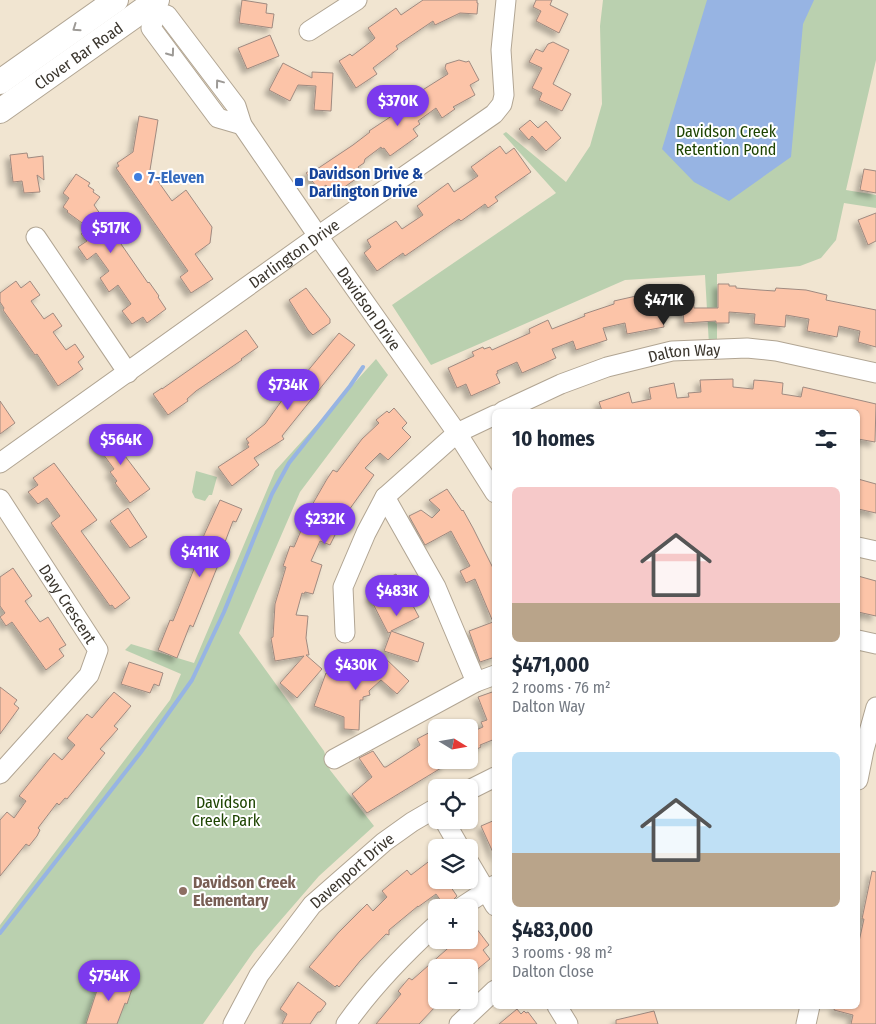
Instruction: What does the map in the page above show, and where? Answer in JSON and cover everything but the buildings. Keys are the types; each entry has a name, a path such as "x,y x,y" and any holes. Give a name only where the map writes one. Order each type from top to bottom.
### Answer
{"main road":[{"name":"Clover Bar Road","path":"0,82 116,0"},
{"name":"Clover Bar Road","path":"0,111 154,4"}],"street":[{"path":"309,31 357,0"},
{"name":"Darlington Drive","path":"0,464 318,236 488,120 502,104 504,96 501,50 506,0"},
{"name":"Davidson Drive","path":"154,4 151,28 218,118 242,125 457,433 492,488"},
{"path":"36,237 128,373"},
{"name":"Dalton Way","path":"507,409 560,384 607,367 672,351 747,348 776,351 876,373"},
{"path":"345,633 343,588 366,532 385,497 457,433 492,416"},
{"path":"385,497 436,587 476,682"},
{"name":"Davy Crescent","path":"0,499 98,650 88,675 0,774"},
{"path":"860,547 876,551"},
{"path":"860,640 876,644"},
{"path":"334,760 476,682 492,676"},
{"path":"860,772 876,708"},
{"path":"478,786 492,778"},
{"name":"Davenport Drive","path":"233,1024 260,975 312,905 384,842 428,813"},
{"path":"473,899 490,887 478,873"},
{"path":"346,1024 363,1000 397,961 428,932"},
{"path":"459,1024 492,993"},
{"path":"559,1009 568,1024"},
{"path":"806,1024 809,1009"}],"green space":[{"name":"Davidson Creek Retention Pond","path":"603,0 876,0 876,60 846,190 876,195 876,208 844,203 836,240 821,258 800,266 717,274 717,344 709,345 705,275 625,280 431,365 392,305 556,193 503,134 506,132 566,182 590,146 602,104 600,26"},
{"name":"Davidson Creek Park","path":"376,359 388,375 300,492 239,633 324,751 330,770 374,826 319,876 254,951 203,1024 0,1024 0,925 170,700 181,674 125,650 131,644 194,663 275,471"},
{"path":"196,471 217,477 212,495 209,495 205,501 195,498 192,492"}],"water":[{"path":"707,0 814,0 803,24 791,157 729,201 694,182 662,149"}],"waterway":[{"path":"0,933 141,752 192,680 224,612 272,494 289,463 363,367"}],"place":[{"name":"7-Eleven","path":"138,177"},
{"name":"Davidson Drive & Darlington Drive","path":"299,182"},
{"name":"Davidson Creek Elementary","path":"183,891"}]}
